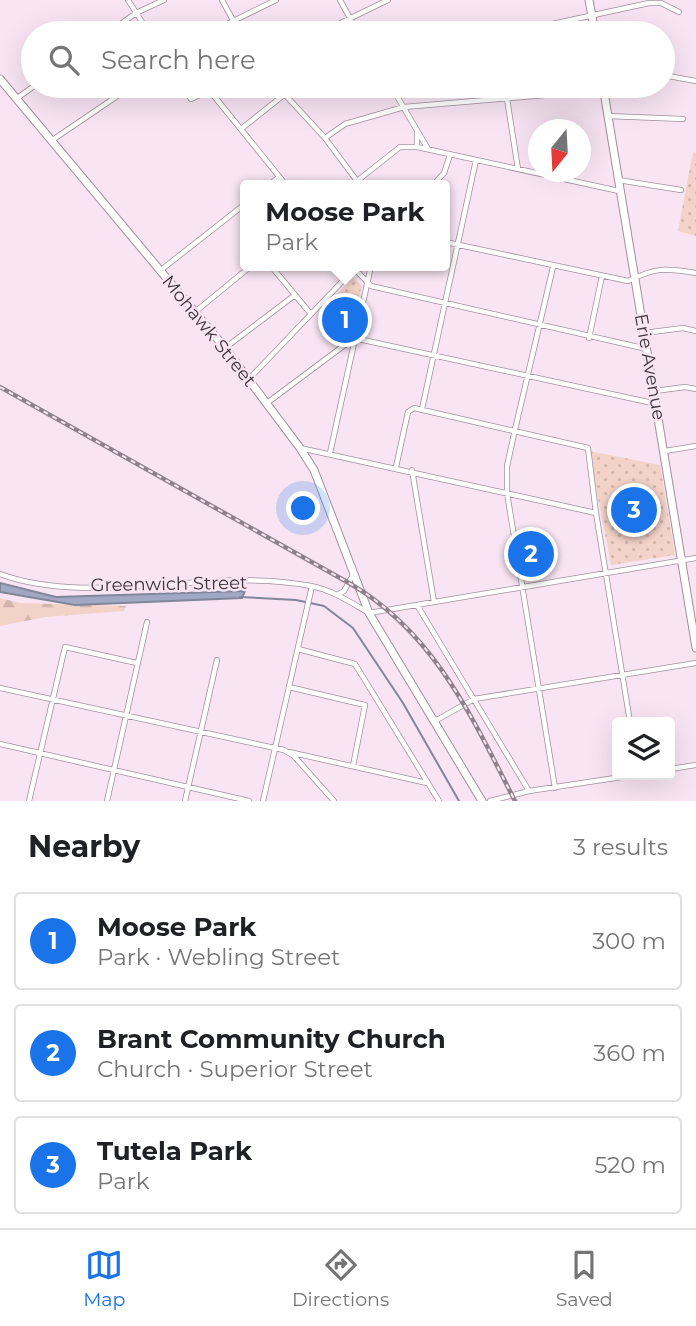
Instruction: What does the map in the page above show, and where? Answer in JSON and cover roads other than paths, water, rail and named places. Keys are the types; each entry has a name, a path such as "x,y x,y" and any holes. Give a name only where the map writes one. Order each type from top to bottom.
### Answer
{"street":[{"path":"128,0 141,21"},
{"path":"125,21 164,0"},
{"path":"222,0 233,21 276,0"},
{"path":"340,0 349,19"},
{"path":"345,21 388,0"},
{"path":"589,0 593,21"},
{"path":"560,21 592,13 661,3 678,12"},
{"path":"675,77 696,81"},
{"name":"Mohawk Street","path":"0,79 225,348 300,447 314,470 369,613"},
{"path":"16,99 21,95"},
{"path":"51,141 114,98"},
{"path":"215,98 282,180"},
{"path":"241,129 280,98"},
{"path":"289,98 325,138 356,180"},
{"path":"398,98 429,150"},
{"path":"507,98 518,169"},
{"path":"325,138 345,124 404,107 530,98"},
{"name":"Erie Avenue","path":"605,98 696,648"},
{"path":"608,116 683,119"},
{"path":"417,130 417,147"},
{"path":"362,180 400,147 417,147 619,191"},
{"path":"438,180 444,173 450,155"},
{"path":"422,409 476,160"},
{"path":"275,180 279,177"},
{"path":"618,180 681,190"},
{"path":"160,271 240,208"},
{"path":"450,243 628,281 642,272 664,268 696,274"},
{"path":"553,267 514,430 507,466 507,493 555,788"},
{"path":"195,312 245,271"},
{"path":"275,271 310,313"},
{"path":"249,379 351,271"},
{"path":"358,271 371,286 540,327 647,349"},
{"path":"330,453 370,271"},
{"path":"589,338 602,276"},
{"path":"225,348 295,295"},
{"path":"644,332 682,328 696,331"},
{"path":"267,402 354,338 657,405"},
{"path":"655,391 696,389"},
{"path":"396,467 408,412 412,408 588,448 629,717"},
{"path":"665,451 696,446"},
{"path":"300,447 596,513"},
{"path":"412,471 434,602"},
{"path":"369,613 696,558"},
{"name":"Greenwich Street","path":"0,574 64,586 261,582 338,594 369,613 482,801"},
{"path":"338,594 344,591 353,575"},
{"path":"263,801 312,588"},
{"path":"417,606 529,791"},
{"path":"107,801 147,622"},
{"path":"29,801 65,647 137,663"},
{"path":"298,649 355,664 439,801"},
{"path":"185,801 217,660"},
{"path":"435,721 474,699 696,663"},
{"path":"289,687 365,705 353,766"},
{"path":"0,688 52,697 428,783"},
{"path":"0,744 248,801"},
{"path":"284,750 294,756 334,801"},
{"path":"675,768 696,765"},
{"path":"489,801 529,791 612,779"}],"water":[{"path":"0,583 56,597 245,591 242,598 75,605 0,592"}],"waterway":[{"path":"240,597 296,600 324,606 353,628 403,703 459,801"}],"railway":[{"path":"0,387 349,583 379,603 428,651 448,679 483,738 515,801"}],"place":[{"name":"Moose Park","path":"345,320"},
{"name":"Tutela Park","path":"634,510"},
{"name":"Brant Community Church","path":"531,554"}]}
